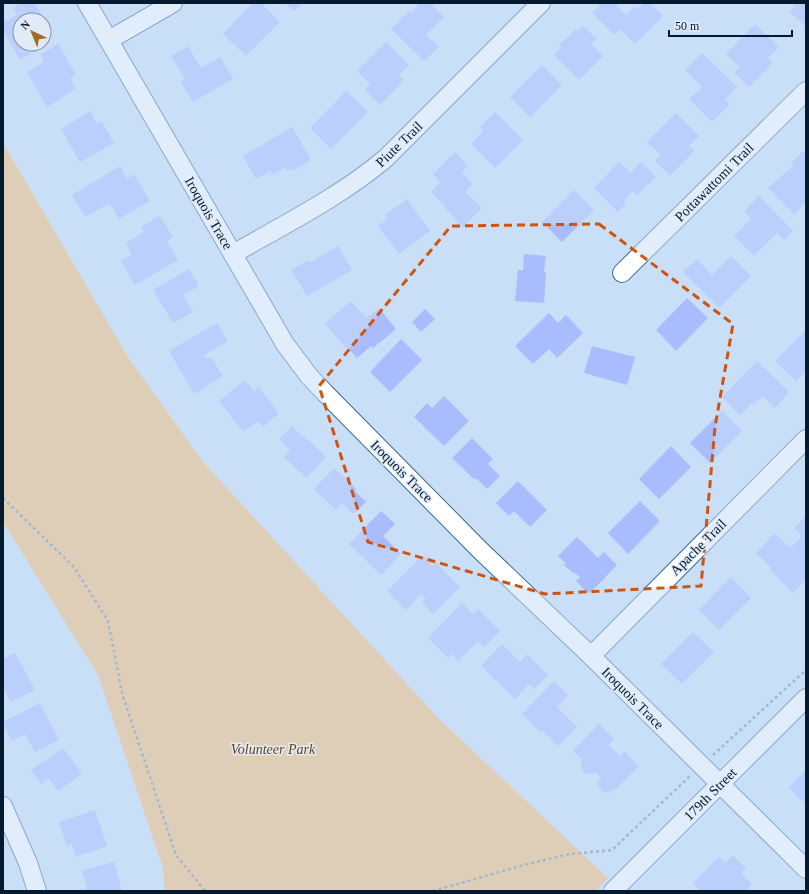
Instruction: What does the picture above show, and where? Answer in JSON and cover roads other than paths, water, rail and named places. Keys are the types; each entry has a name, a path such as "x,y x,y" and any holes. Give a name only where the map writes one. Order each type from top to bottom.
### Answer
{"street":[{"name":"Iroquois Trace","path":"87,3 285,344 310,376 481,550 591,656 806,869"},
{"path":"109,40 173,3"},
{"name":"Piute Trail","path":"233,254 341,192 366,175 395,149 541,3"},
{"name":"Pottawattomi Trail","path":"622,273 806,91"},
{"name":"Apache Trail","path":"591,656 806,439"},
{"name":"179th Street","path":"613,891 806,698"},
{"path":"3,806 28,862 37,891"}],"park label":[{"name":"Volunteer Park","path":"273,749"}]}
